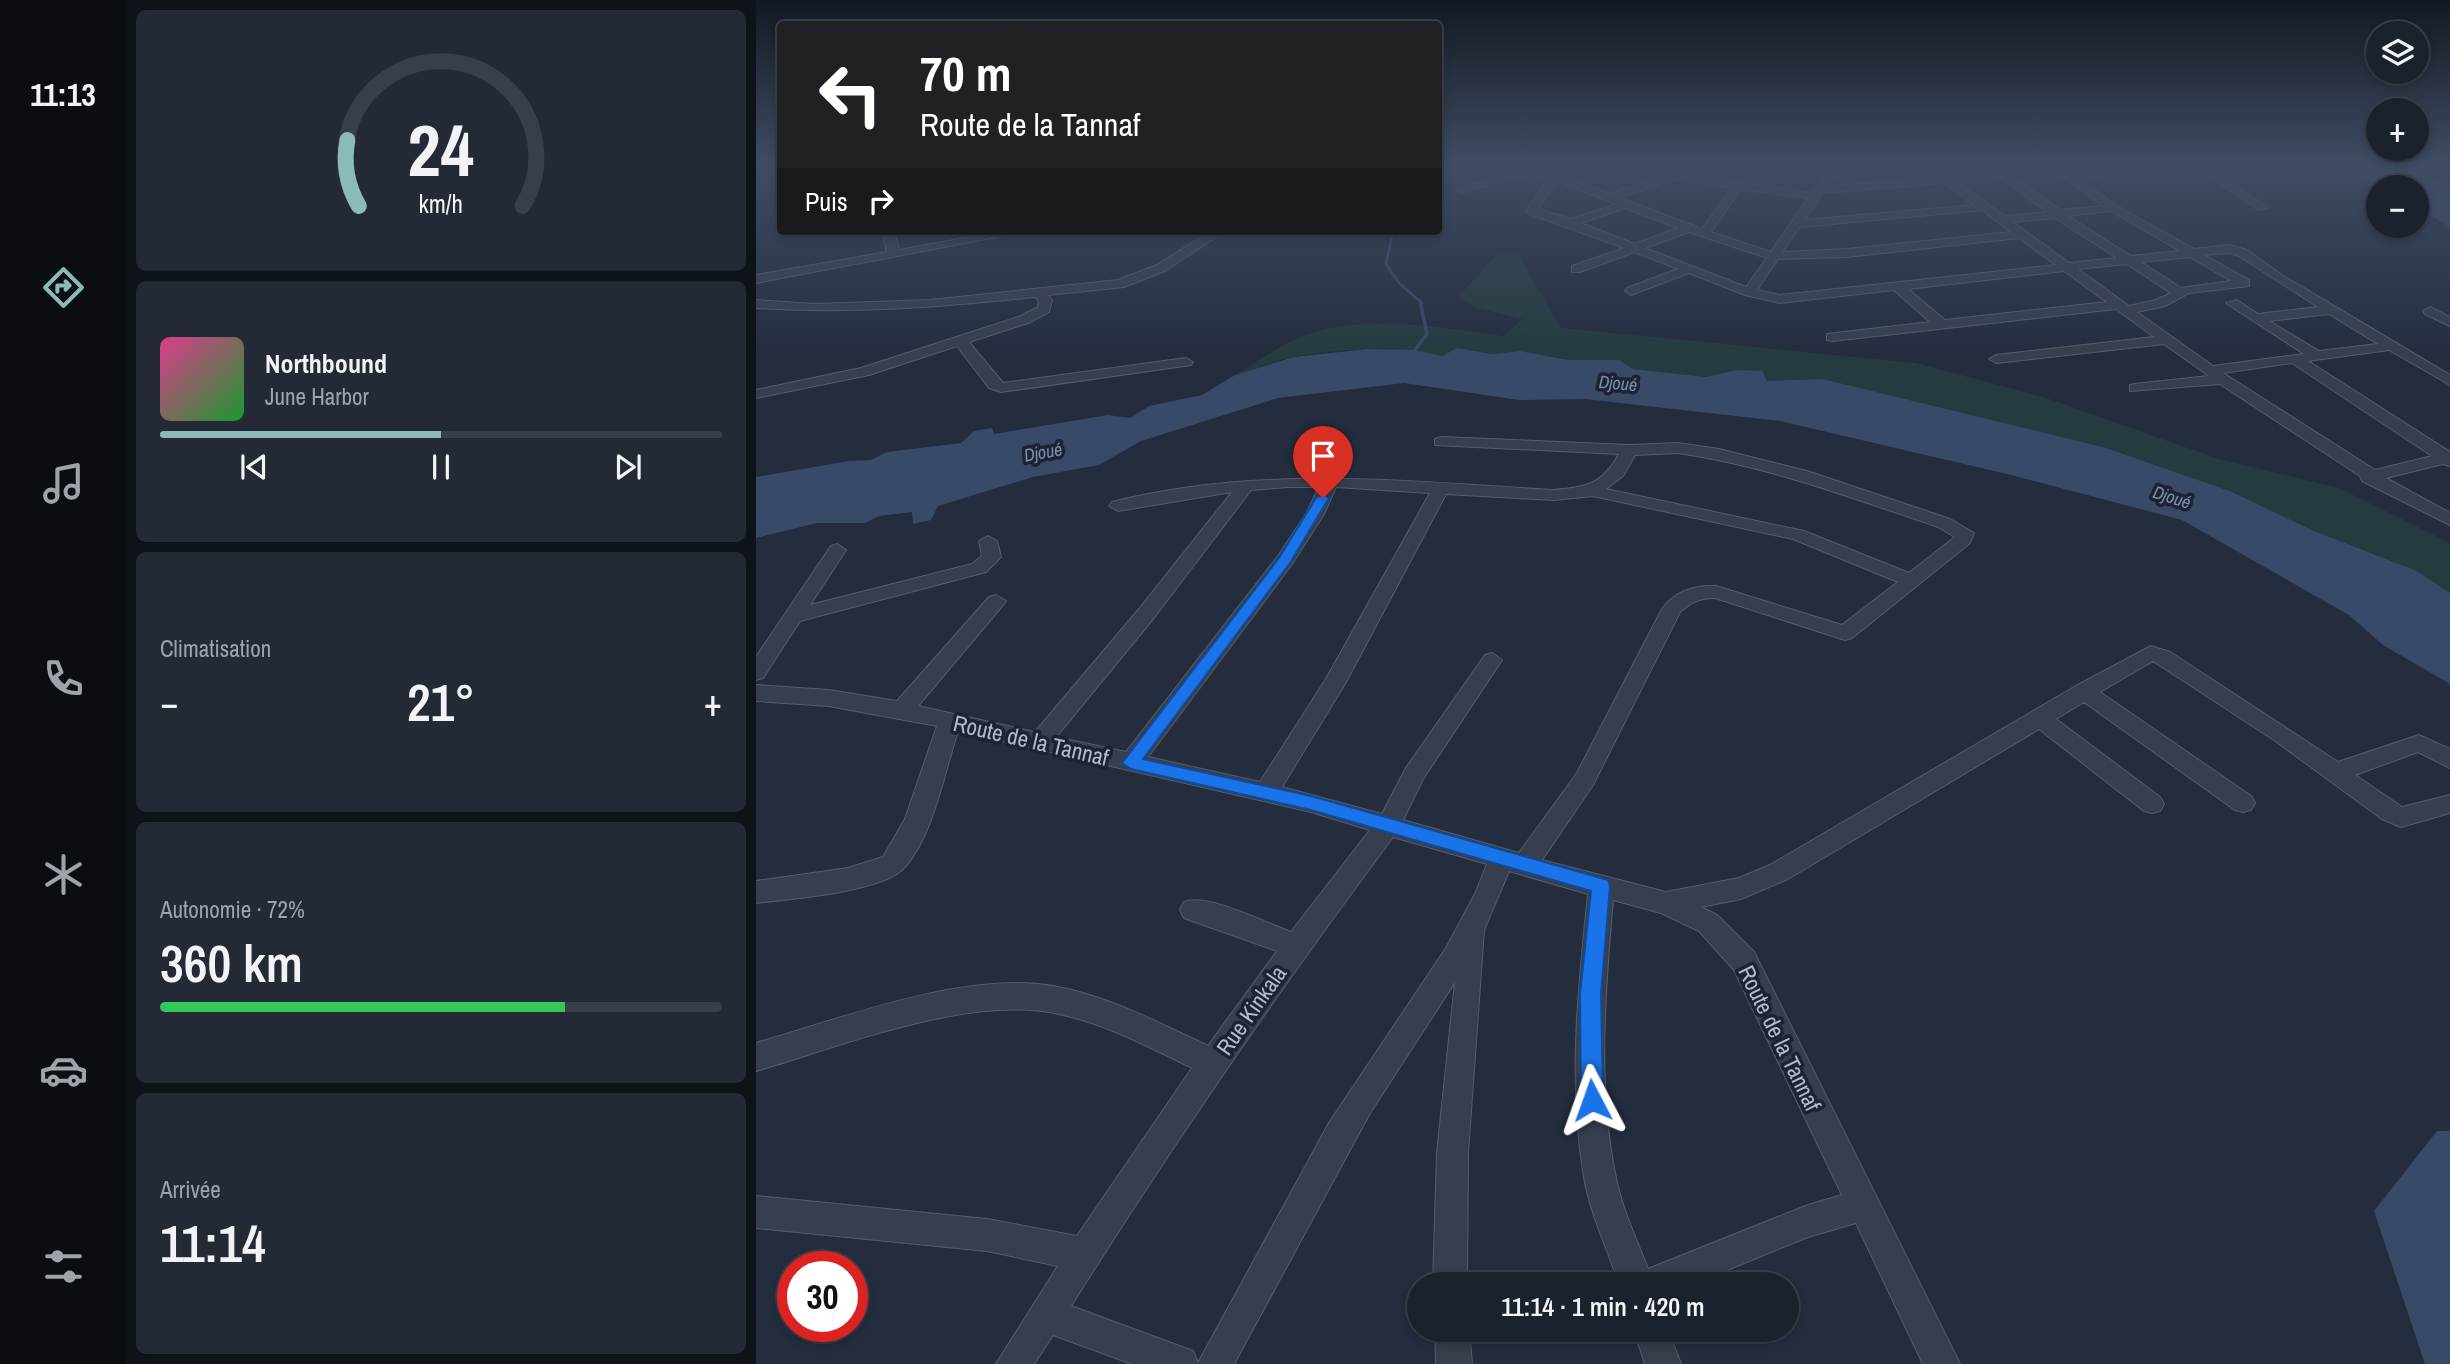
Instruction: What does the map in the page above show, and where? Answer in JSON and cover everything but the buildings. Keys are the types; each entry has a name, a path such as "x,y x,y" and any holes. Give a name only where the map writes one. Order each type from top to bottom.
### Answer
{"street":[{"path":"1588,230 1749,292 1780,299 2236,250 2450,381"},
{"path":"1576,269 1685,230"},
{"path":"1693,230 1773,256 1847,253 2021,234"},
{"path":"1703,234 1706,230"},
{"path":"1749,292 1790,230"},
{"path":"2015,230 2120,308 2368,477 2450,520"},
{"path":"2082,230 2180,293"},
{"path":"2152,230 2244,283"},
{"path":"889,235 894,254"},
{"path":"756,279 999,235"},
{"path":"756,304 814,307 917,304 1038,293 1138,279 1212,235"},
{"path":"1631,290 1688,269"},
{"path":"1832,337 2160,303 2195,288 2278,278"},
{"path":"1896,285 1942,324"},
{"path":"756,394 841,379 1041,312 1046,300 1038,293"},
{"path":"2232,303 2315,354"},
{"path":"2256,318 2330,310"},
{"path":"2430,311 2450,322"},
{"path":"960,340 994,386 1001,388 1186,362"},
{"path":"1996,359 2166,340"},
{"path":"2135,388 2218,374 2292,357 2390,346"},
{"path":"2292,357 2448,458"},
{"path":"2421,365 2450,362"},
{"path":"1215,1364 1360,1101 1411,1029 1474,930 1513,862 1585,779 1672,609 1685,596 1716,592 1844,633 1964,540 1965,533 1944,523 1814,479 1719,454 1678,448 1629,450 1441,442"},
{"path":"1593,491 1617,472 1629,450"},
{"path":"2368,477 2448,458"},
{"path":"1118,506 1247,484 1330,482 1555,495 1593,491 1798,535 1912,581"},
{"path":"1131,763 1285,560 1315,514 1330,482"},
{"path":"1040,741 1146,614 1247,484"},
{"path":"1266,793 1335,682 1440,490"},
{"path":"794,616 979,568 992,557 988,541"},
{"path":"756,673 765,648 794,616 837,550"},
{"path":"902,710 996,601"},
{"path":"1665,903 1741,888 1780,872 2151,653 2163,657 2282,734 2334,773 2401,817 2450,804"},
{"name":"Rue Kinkala","path":"1014,1364 1144,1160 1296,946 1388,825 1414,774 1492,660"},
{"path":"2083,691 2243,803"},
{"name":"Route de la Tannaf","path":"756,693 829,698 902,710 1266,793 1665,903 1709,923 1744,961 1942,1364"},
{"path":"2039,718 2152,804"},
{"path":"756,892 866,875 891,865 905,848 950,721"},
{"path":"2334,773 2419,743 2450,759"},
{"path":"1601,886 1591,994 1590,1074 1600,1178 1632,1272"},
{"path":"1193,910 1217,916 1296,946"},
{"path":"1450,1272 1451,1149 1466,1032 1474,930"},
{"path":"756,1057 928,1011 992,998 1037,998 1139,1028 1214,1064"},
{"path":"1683,1272 1808,1221 1862,1205"},
{"path":"756,1212 961,1231 1083,1254"},
{"path":"1047,1315 1174,1363"},
{"path":"1453,1342 1454,1364"},
{"path":"1655,1342 1663,1364"}],"green space":[{"path":"1497,254 1518,254 1561,328 1916,363 2043,397 2219,459 2339,488 2450,543 2450,593 2417,571 2314,531 2230,491 2103,447 1823,379 1766,381 1737,370 1707,377 1633,369 1618,360 1569,360 1520,351 1492,354 1457,348 1442,356 1388,349 1315,353 1235,375 1297,338 1330,328 1405,324 1504,336 1522,319 1474,307 1458,297"}],"water":[{"name":"Djoué","path":"1457,348 1492,354 1520,351 1569,360 1619,360 1633,369 1706,377 1737,370 1762,371 1767,381 1823,379 2103,447 2230,491 2314,531 2417,571 2450,593 2450,684 2383,645 2349,615 2182,520 2007,474 1780,421 1585,399 1519,400 1404,383 1278,398 1141,441 1099,465 1033,477 938,506 931,520 913,524 912,512 879,516 865,523 817,523 756,538 756,477 849,461 871,460 887,452 961,443 974,431 992,428 994,434 1108,415 1130,418 1149,406 1202,395 1235,375 1294,357 1367,349 1415,350 1442,356"},
{"path":"2437,1131 2450,1131 2450,1364 2425,1364 2374,1211"}],"waterway":[{"path":"1392,235 1386,264 1399,283 1420,301"},
{"path":"1415,350 1427,334 1420,301"}],"route":[{"path":"1323,498 1285,560 1131,763 1311,803 1601,886 1591,994 1592,1100"}]}
